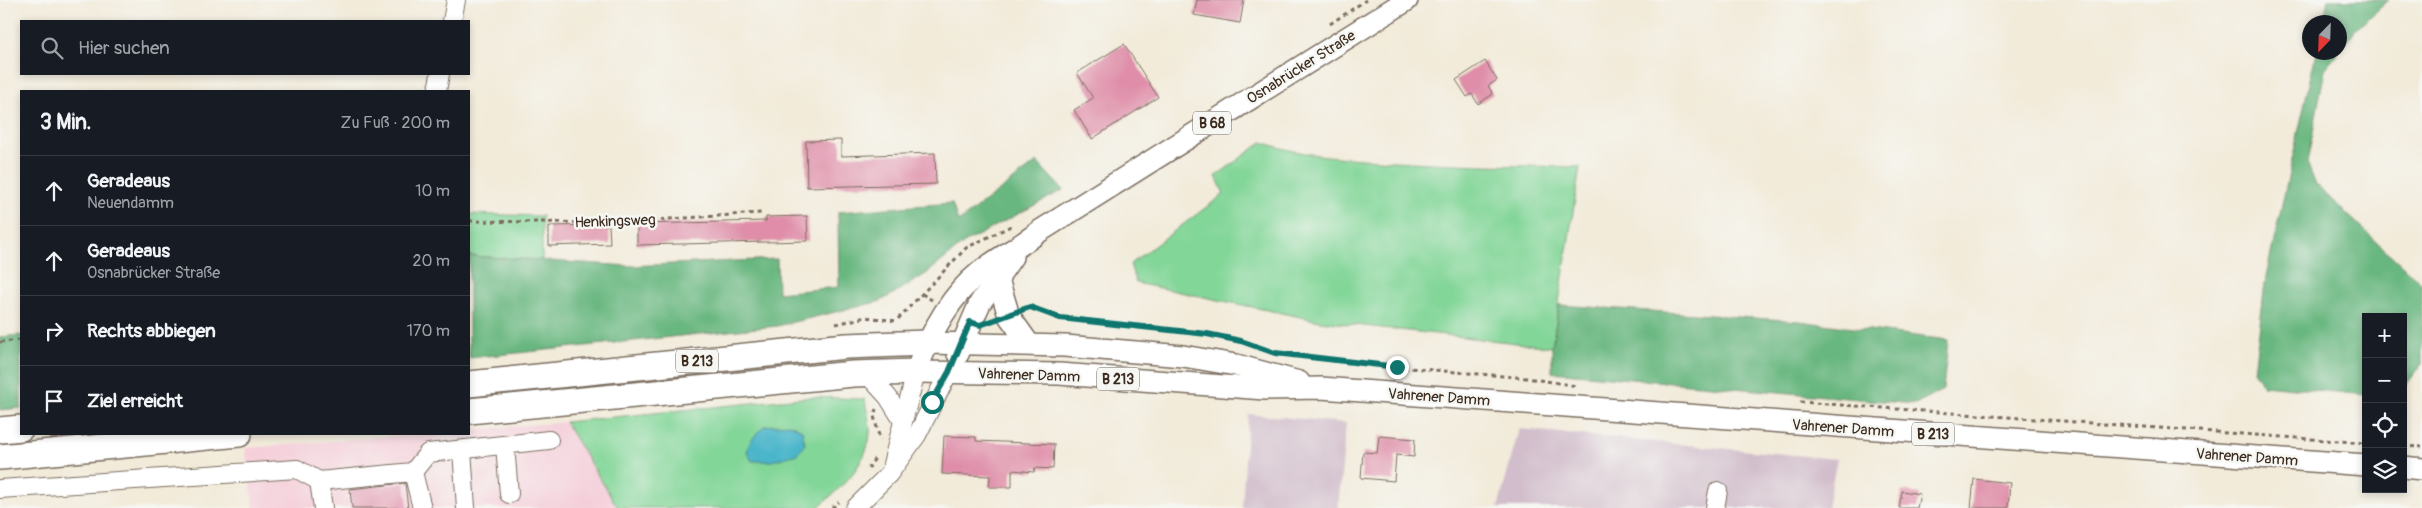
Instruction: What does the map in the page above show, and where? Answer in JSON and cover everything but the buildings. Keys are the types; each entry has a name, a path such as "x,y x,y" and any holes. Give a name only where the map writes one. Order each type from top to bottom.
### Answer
{"highway":[{"name":"B 213","path":"470,384 846,346 926,343"},
{"name":"B 213","path":"470,411 867,374 916,372"},
{"path":"0,430 20,428"},
{"path":"0,457 229,435"}],"main road":[{"name":"Osnabrücker Straße","path":"916,372 926,343 964,286 978,273 1019,248 1047,227 1407,0"},
{"name":"Osnabrücker Straße","path":"949,372 980,303 997,276 1019,248"},
{"path":"997,276 1009,316 1029,344"},
{"name":"Vahrener Damm","path":"926,343 1029,344 1183,356 1236,365 1321,388"},
{"name":"Vahrener Damm","path":"916,372 1059,374 1265,389 1321,388 2362,465"},
{"path":"2407,467 2422,469"}],"street":[{"path":"452,20 456,0"},
{"path":"437,90 440,75"},
{"path":"889,474 916,372"},
{"path":"849,503 889,474 917,435 949,372"},
{"path":"867,374 888,397 903,421"},
{"path":"0,489 297,469 319,481 414,472 428,453 549,440"},
{"path":"505,445 509,494"},
{"path":"462,450 466,508"},
{"path":"414,472 422,508"},
{"path":"319,481 323,508"}],"path":[{"path":"1321,30 1366,0"},
{"name":"Henkingsweg","path":"470,221 610,223 761,213"},
{"path":"830,326 866,317 896,321 966,248 1016,224"},
{"path":"922,294 948,309"},
{"path":"1009,316 1030,307 1060,318 1207,334 1241,341 1275,353 1397,367 1528,378 1581,387"},
{"path":"0,342 20,340"},
{"path":"1792,402 1918,409 2362,443"},
{"path":"874,416 880,446"},
{"path":"2407,446 2422,447"},
{"path":"866,471 877,452"},
{"path":"832,508 849,503"}],"shaded area":[{"path":"1248,414 1346,423 1338,508 1242,508"},
{"path":"565,422 618,508 254,508 245,448 408,435 470,435 470,430"},
{"path":"1519,429 1837,459 1827,508 1498,508"}],"green space":[{"path":"2328,0 2389,0 2355,30 2347,41 2347,15 2325,15"},
{"path":"2314,60 2332,60 2325,69 2307,163 2316,185 2422,284 2422,364 2407,384 2407,313 2362,313 2362,395 2263,385 2254,371 2266,276"},
{"path":"1262,142 1294,151 1344,158 1510,166 1580,167 1552,347 1320,321 1136,283 1130,264 1224,194 1216,176"},
{"path":"1037,162 1063,190 964,243 926,274 881,301 777,326 470,358 470,256 630,266 777,259 778,293 839,287 838,212 952,203 958,222"},
{"path":"470,214 542,216 542,260 470,256"},
{"path":"1559,305 1799,321 1948,340 1943,390 1915,404 1552,372 1552,347"},
{"path":"20,335 20,408 0,410 0,337"},
{"path":"811,397 865,399 870,430 868,445 858,466 835,493 817,508 618,508 565,422"}],"water":[{"path":"790,424 802,430 805,444 797,454 772,461 752,461 747,452 751,440 764,426"}],"route":[{"path":"932,402 964,342 970,322 980,325 1030,307 1060,318 1207,334 1241,341 1275,353 1397,367"}]}
